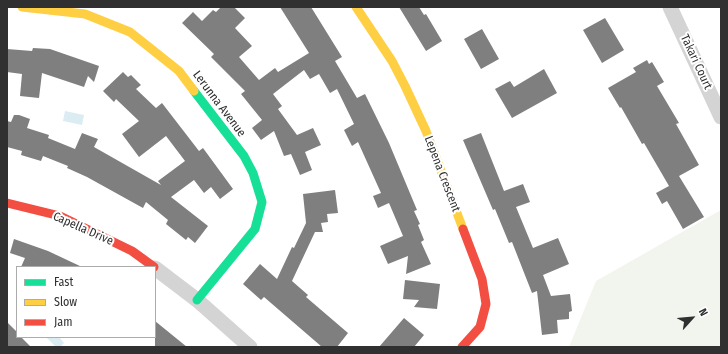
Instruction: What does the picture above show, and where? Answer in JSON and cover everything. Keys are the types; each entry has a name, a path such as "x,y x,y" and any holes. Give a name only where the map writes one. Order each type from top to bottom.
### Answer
{"street":[{"name":"Lerunna Avenue","path":"22,7 86,10 130,32 179,71 244,156 253,173 262,202 255,229 197,300"},
{"name":"Lepena Crescent","path":"356,7 392,61 414,105 426,131 482,279 486,304 480,326 462,347"},
{"name":"Takari Court","path":"670,7 721,117"},
{"name":"Capella Drive","path":"7,203 60,216 132,251 153,266"},
{"name":"Capella Drive","path":"156,269 197,300 250,347"}],"shaded area":[{"path":"65,111 84,115 82,125 63,121"},
{"path":"721,210 721,347 569,347 596,281"},
{"path":"47,338 60,338 64,343 60,347 56,347"}],"building":[{"path":"221,7 234,7 245,18 235,28 252,46 239,57 259,80 275,68 278,72 309,53 280,7 311,7 342,57 335,61 357,98 365,94 389,143 417,210 414,211 420,224 418,225 424,240 421,242 431,264 406,274 408,256 388,264 380,246 403,236 389,203 378,208 373,196 381,193 358,142 352,146 344,130 354,124 337,89 330,93 319,74 310,79 304,70 273,94 282,106 278,109 297,135 313,128 321,145 305,152 312,170 300,175 291,154 284,156 274,131 261,140 252,128 262,120 241,94 245,91 211,57 214,54 182,23 193,12 202,21 213,10 216,12"},
{"path":"399,7 419,7 424,15 426,14 442,41 426,51"},
{"path":"605,18 624,50 602,63 583,30"},
{"path":"482,29 499,59 481,69 464,39"},
{"path":"33,48 50,49 99,66 94,82 88,76 84,87 42,73 39,98 20,96 22,74 7,72 7,49 32,51"},
{"path":"647,60 649,64 652,62 664,82 657,86 679,123 676,124 699,165 679,176 704,217 683,229 667,201 662,204 656,193 669,186 644,143 642,144 621,107 620,108 608,88 636,72 633,68"},
{"path":"544,69 557,93 512,118 495,89 510,81 514,87"},
{"path":"123,72 128,77 131,75 141,85 136,89 156,108 162,103 199,151 203,148 233,189 220,199 211,187 204,193 194,180 171,197 208,226 195,243 188,237 186,240 166,224 168,220 146,202 143,208 87,177 67,168 68,166 43,156 41,161 21,155 22,151 7,147 7,121 11,122 14,115 19,115 30,119 27,128 49,135 48,138 75,149 82,133 98,139 94,147 161,185 158,181 185,161 166,136 139,157 122,134 139,121 116,99 114,102 103,91"},
{"path":"481,133 504,191 523,184 530,202 516,207 533,248 558,238 569,264 543,275 551,296 570,294 572,311 569,312 569,319 557,320 558,333 542,335 537,291 532,293 512,242 509,243 495,209 493,210 463,140"},
{"path":"335,190 338,213 327,214 328,222 321,223 323,232 315,232 292,281 308,295 306,297 348,333 337,347 322,347 264,297 261,300 243,284 260,264 277,279 292,247 294,248 306,223 303,194"},
{"path":"14,239 48,251 80,266 21,266 25,258 10,253"},
{"path":"405,280 440,284 437,309 414,307 419,300 403,299"},
{"path":"404,318 424,335 414,347 379,347"},
{"path":"7,322 16,331 16,338 22,338 31,347 7,347"},
{"path":"156,322 187,347 155,347"}],"traffic: fast":[{"path":"194,91 244,156 253,173 262,202 255,229 197,300"}],"traffic: slow":[{"path":"22,7 85,14 130,32 179,71 194,91"},
{"path":"356,7 392,61 405,86 426,131 463,229"}],"traffic: jam":[{"path":"7,203 60,216 132,251 153,266"},
{"path":"462,347 480,327 486,304 482,279 463,229"}]}
